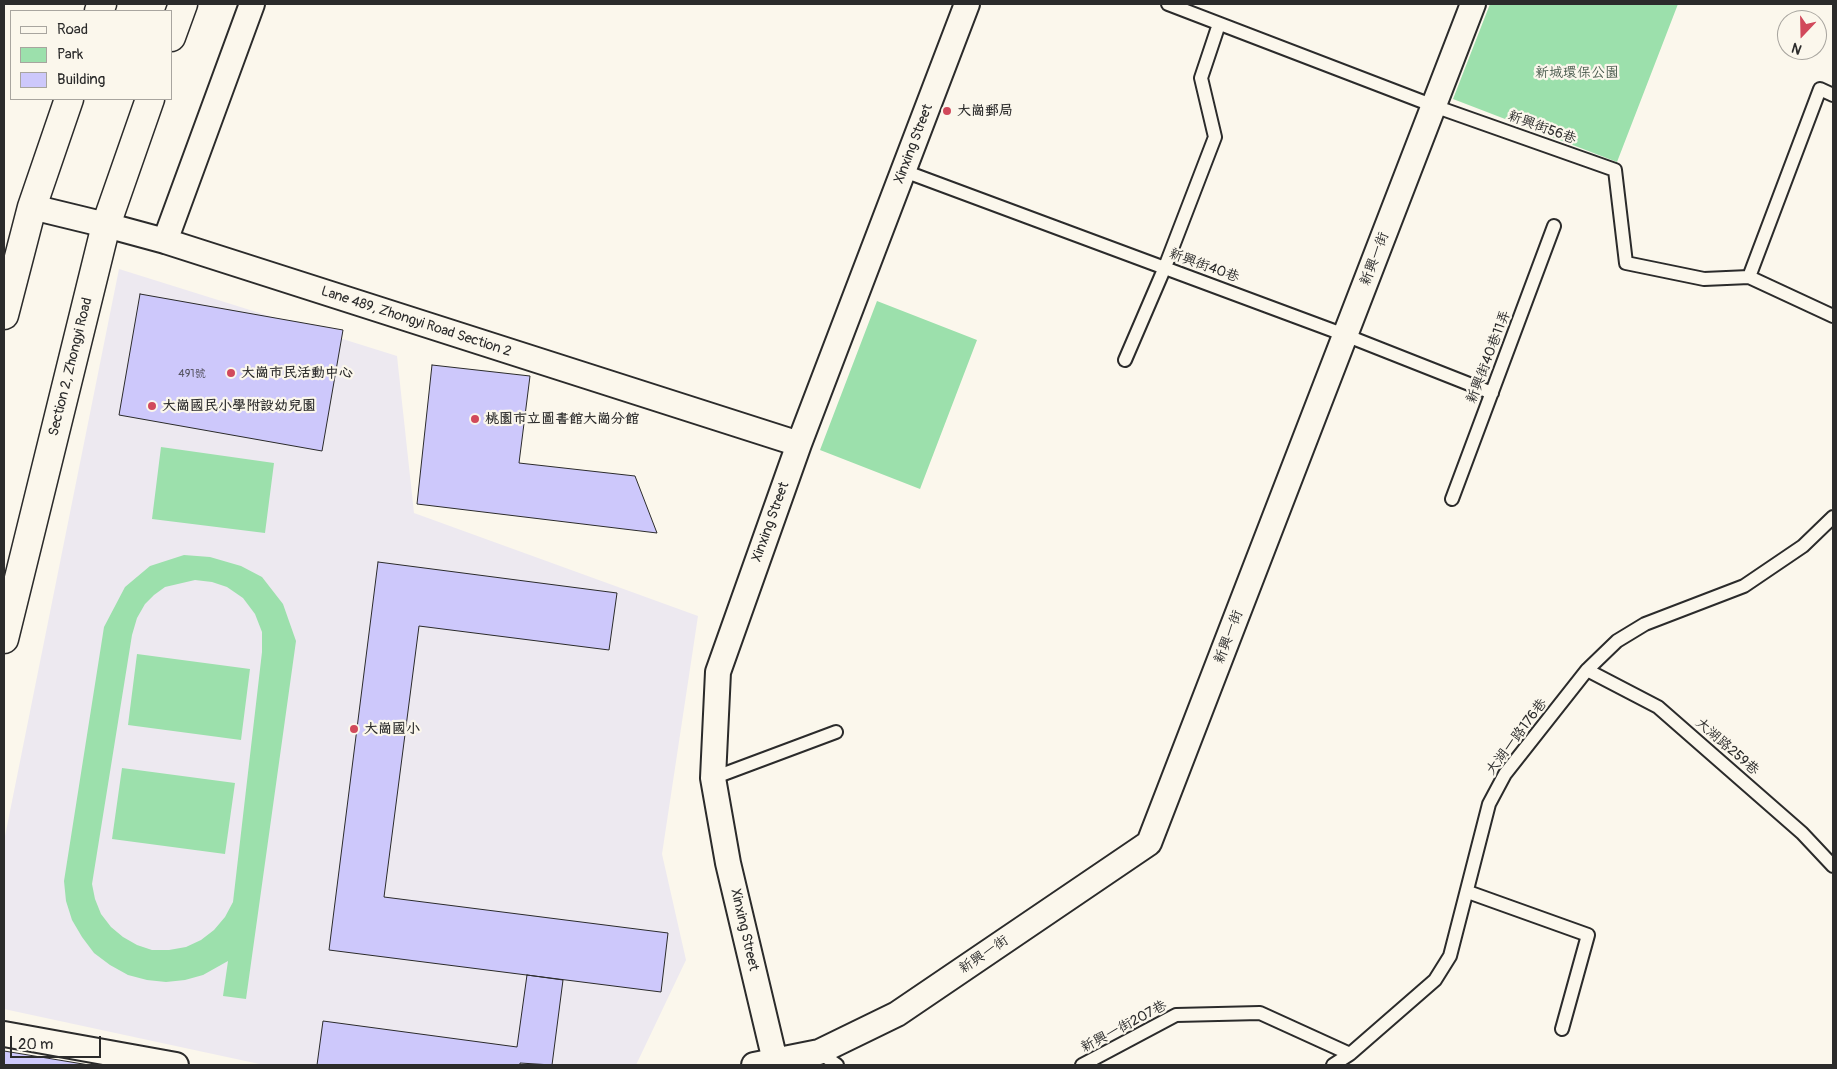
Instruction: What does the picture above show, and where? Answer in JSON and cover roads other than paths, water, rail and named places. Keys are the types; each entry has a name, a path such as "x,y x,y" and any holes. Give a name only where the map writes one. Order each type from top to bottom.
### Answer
{"main road":[{"path":"172,34 183,4"},
{"path":"4,316 32,208 69,100"},
{"name":"Section 2, Zhongyi Road","path":"4,639 106,225 150,100"}],"street":[{"path":"165,241 252,4"},
{"name":"Xinxing Street","path":"768,1064 713,778 718,672 799,444 967,4"},
{"name":"新興一街","path":"768,1064 828,1058 897,1014 1149,843 1473,4"},
{"name":"Lane 489, Zhongyi Road Section 2","path":"32,208 165,241 799,444"},
{"path":"4,1034 176,1065"}],"lane":[{"name":"新興街56巷","path":"1168,4 1434,106 1616,170 1626,263 1704,279 1749,276 1833,316"},
{"path":"1125,360 1164,268 1215,137 1201,78 1219,24"},
{"path":"1749,276 1820,89 1833,94"},
{"name":"新興街40巷","path":"904,171 1345,335 1492,393"},
{"name":"新興街40巷11弄","path":"1452,499 1554,226"},
{"name":"大湖一路176巷","path":"1333,1065 1350,1054 1435,980 1450,956 1468,892 1489,804 1506,774 1587,670 1617,641 1645,624 1744,586 1803,546 1833,517"},
{"name":"大湖路259巷","path":"1587,670 1658,707 1802,833 1833,866"},
{"path":"713,778 836,732"},
{"path":"1468,892 1588,934 1562,1029"},
{"name":"新興一街207巷","path":"1082,1065 1176,1015 1260,1013 1350,1054"}],"place":[{"name":"大崗郵局","path":"947,111"},
{"name":"大崗市民活動中心","path":"231,373"},
{"name":"大崗國民小學附設幼兒園","path":"152,406"},
{"name":"桃園市立圖書館大崗分館","path":"475,419"},
{"name":"大崗國小","path":"354,729"}],"park label":[{"name":"新城環保公園","path":"1577,73"}]}
